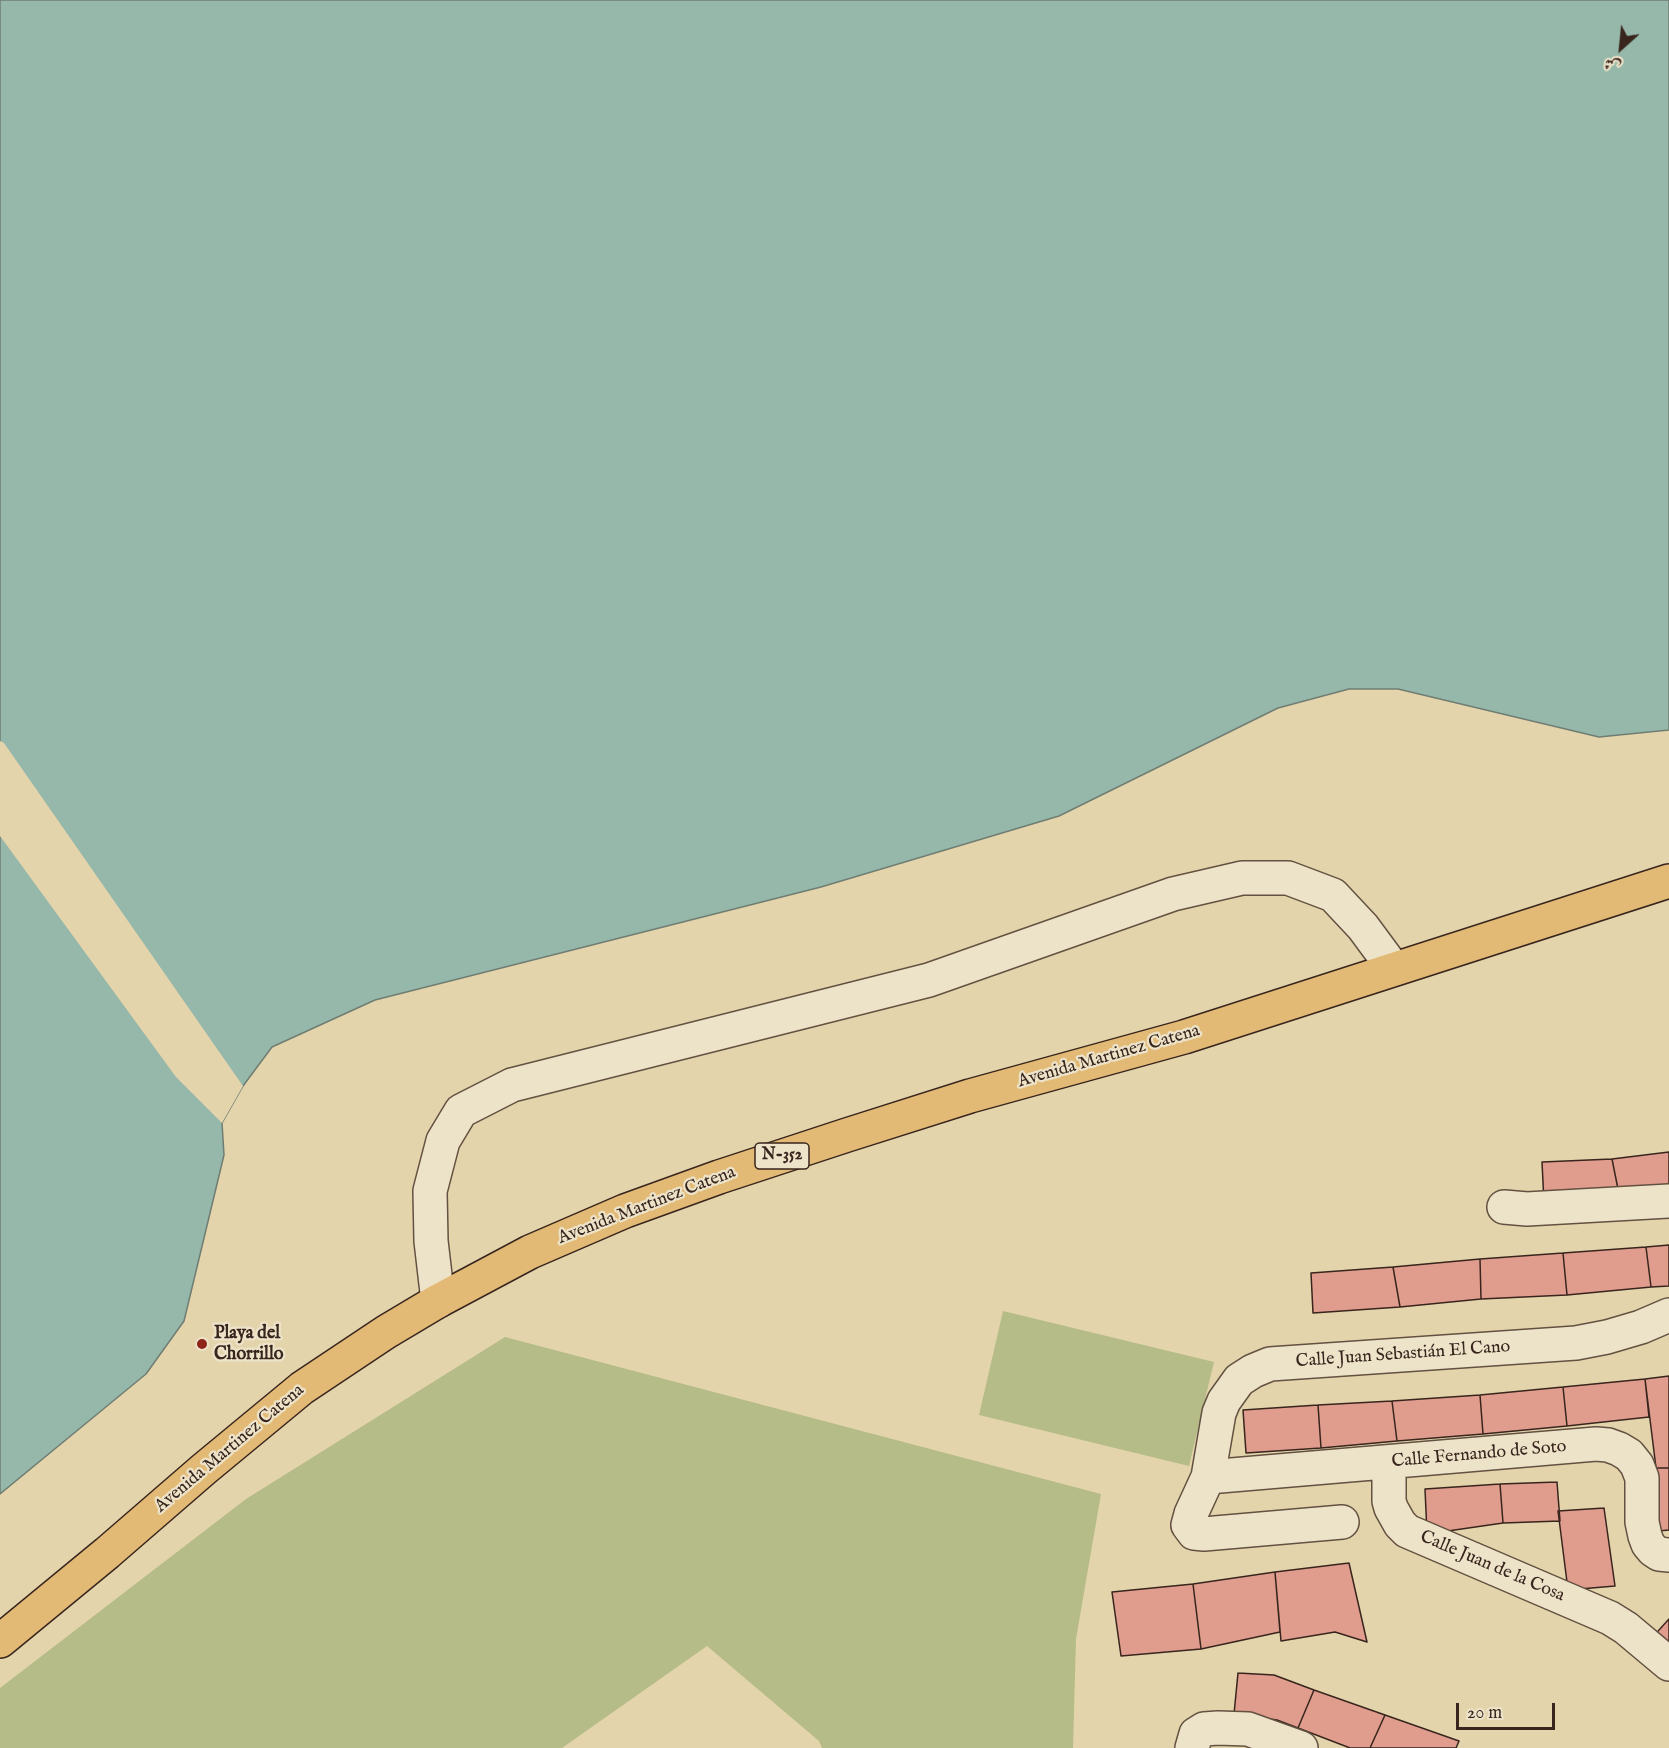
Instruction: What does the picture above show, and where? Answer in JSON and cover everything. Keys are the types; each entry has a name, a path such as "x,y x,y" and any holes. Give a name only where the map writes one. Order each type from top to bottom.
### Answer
{"highway":[{"name":"Avenida Martinez Catena","path":"0,1641 302,1388 386,1332 438,1301 530,1252 625,1211 847,1134 970,1096 1184,1037 1669,881"}],"street":[{"path":"438,1301 431,1241 430,1191 443,1141 460,1111 512,1084 929,980 1173,894 1242,878 1288,878 1333,895 1363,927 1394,969"},
{"path":"1504,1207 1534,1209 1669,1201"},
{"name":"Calle Juan Sebastián El Cano","path":"1342,1522 1194,1533 1188,1525 1208,1477 1219,1413 1224,1401 1239,1380 1270,1364 1576,1343 1641,1327 1669,1315"},
{"name":"Calle Fernando de Soto","path":"1208,1477 1585,1445 1608,1445 1629,1455 1637,1465 1642,1478 1642,1522 1648,1544 1659,1554 1669,1555"},
{"name":"Calle Juan de la Cosa","path":"1389,1462 1389,1501 1394,1516 1407,1531 1603,1614 1626,1628 1669,1664"},
{"path":"1192,1748 1196,1734 1204,1729 1218,1728 1248,1729 1301,1748"}],"green space":[{"path":"1003,1311 1214,1362 1189,1466 979,1415"},
{"path":"505,1337 1101,1494 1076,1639 1073,1748 822,1748 819,1741 707,1646 562,1748 0,1748 0,1688 246,1499"}],"shaded area":[{"path":"0,0 1669,0 1669,730 1599,737 1398,689 1349,689 1278,708 1059,816 821,887 375,1000 272,1047 243,1086 222,1123 224,1155 184,1321 146,1374 0,1494"}],"pier":[{"path":"0,741 4,743 243,1086 222,1123 176,1077 0,836"}],"building":[{"path":"1669,1152 1669,1192 1620,1199 1612,1159"},
{"path":"1612,1159 1620,1199 1544,1203 1542,1162"},
{"path":"1669,1245 1669,1286 1651,1287 1646,1247"},
{"path":"1646,1247 1651,1287 1567,1295 1563,1253"},
{"path":"1563,1253 1567,1295 1481,1299 1480,1259"},
{"path":"1480,1259 1481,1299 1400,1307 1393,1267"},
{"path":"1393,1267 1400,1307 1313,1313 1311,1273"},
{"path":"1669,1376 1669,1468 1656,1468 1645,1379"},
{"path":"1645,1379 1649,1417 1567,1426 1563,1387"},
{"path":"1563,1387 1567,1426 1483,1434 1480,1395"},
{"path":"1480,1395 1483,1434 1397,1441 1392,1401"},
{"path":"1392,1401 1397,1441 1321,1448 1318,1405"},
{"path":"1318,1405 1321,1448 1246,1453 1243,1410"},
{"path":"1656,1468 1669,1468 1669,1530 1658,1531"},
{"path":"1557,1482 1560,1521 1503,1523 1500,1484"},
{"path":"1500,1484 1503,1523 1427,1534 1425,1489"},
{"path":"1604,1508 1615,1586 1568,1590 1558,1511"},
{"path":"1349,1563 1367,1642 1335,1632 1281,1641 1275,1572"},
{"path":"1275,1572 1280,1632 1201,1649 1193,1584"},
{"path":"1193,1584 1201,1649 1121,1656 1112,1592"},
{"path":"1669,1619 1669,1658 1650,1640"},
{"path":"1238,1673 1274,1675 1314,1690 1298,1728 1277,1720 1234,1714"},
{"path":"1314,1690 1385,1715 1370,1748 1350,1748 1298,1728"},
{"path":"1385,1715 1459,1741 1456,1748 1370,1748"}],"place":[{"name":"Playa del Chorrillo","path":"202,1344"}]}
